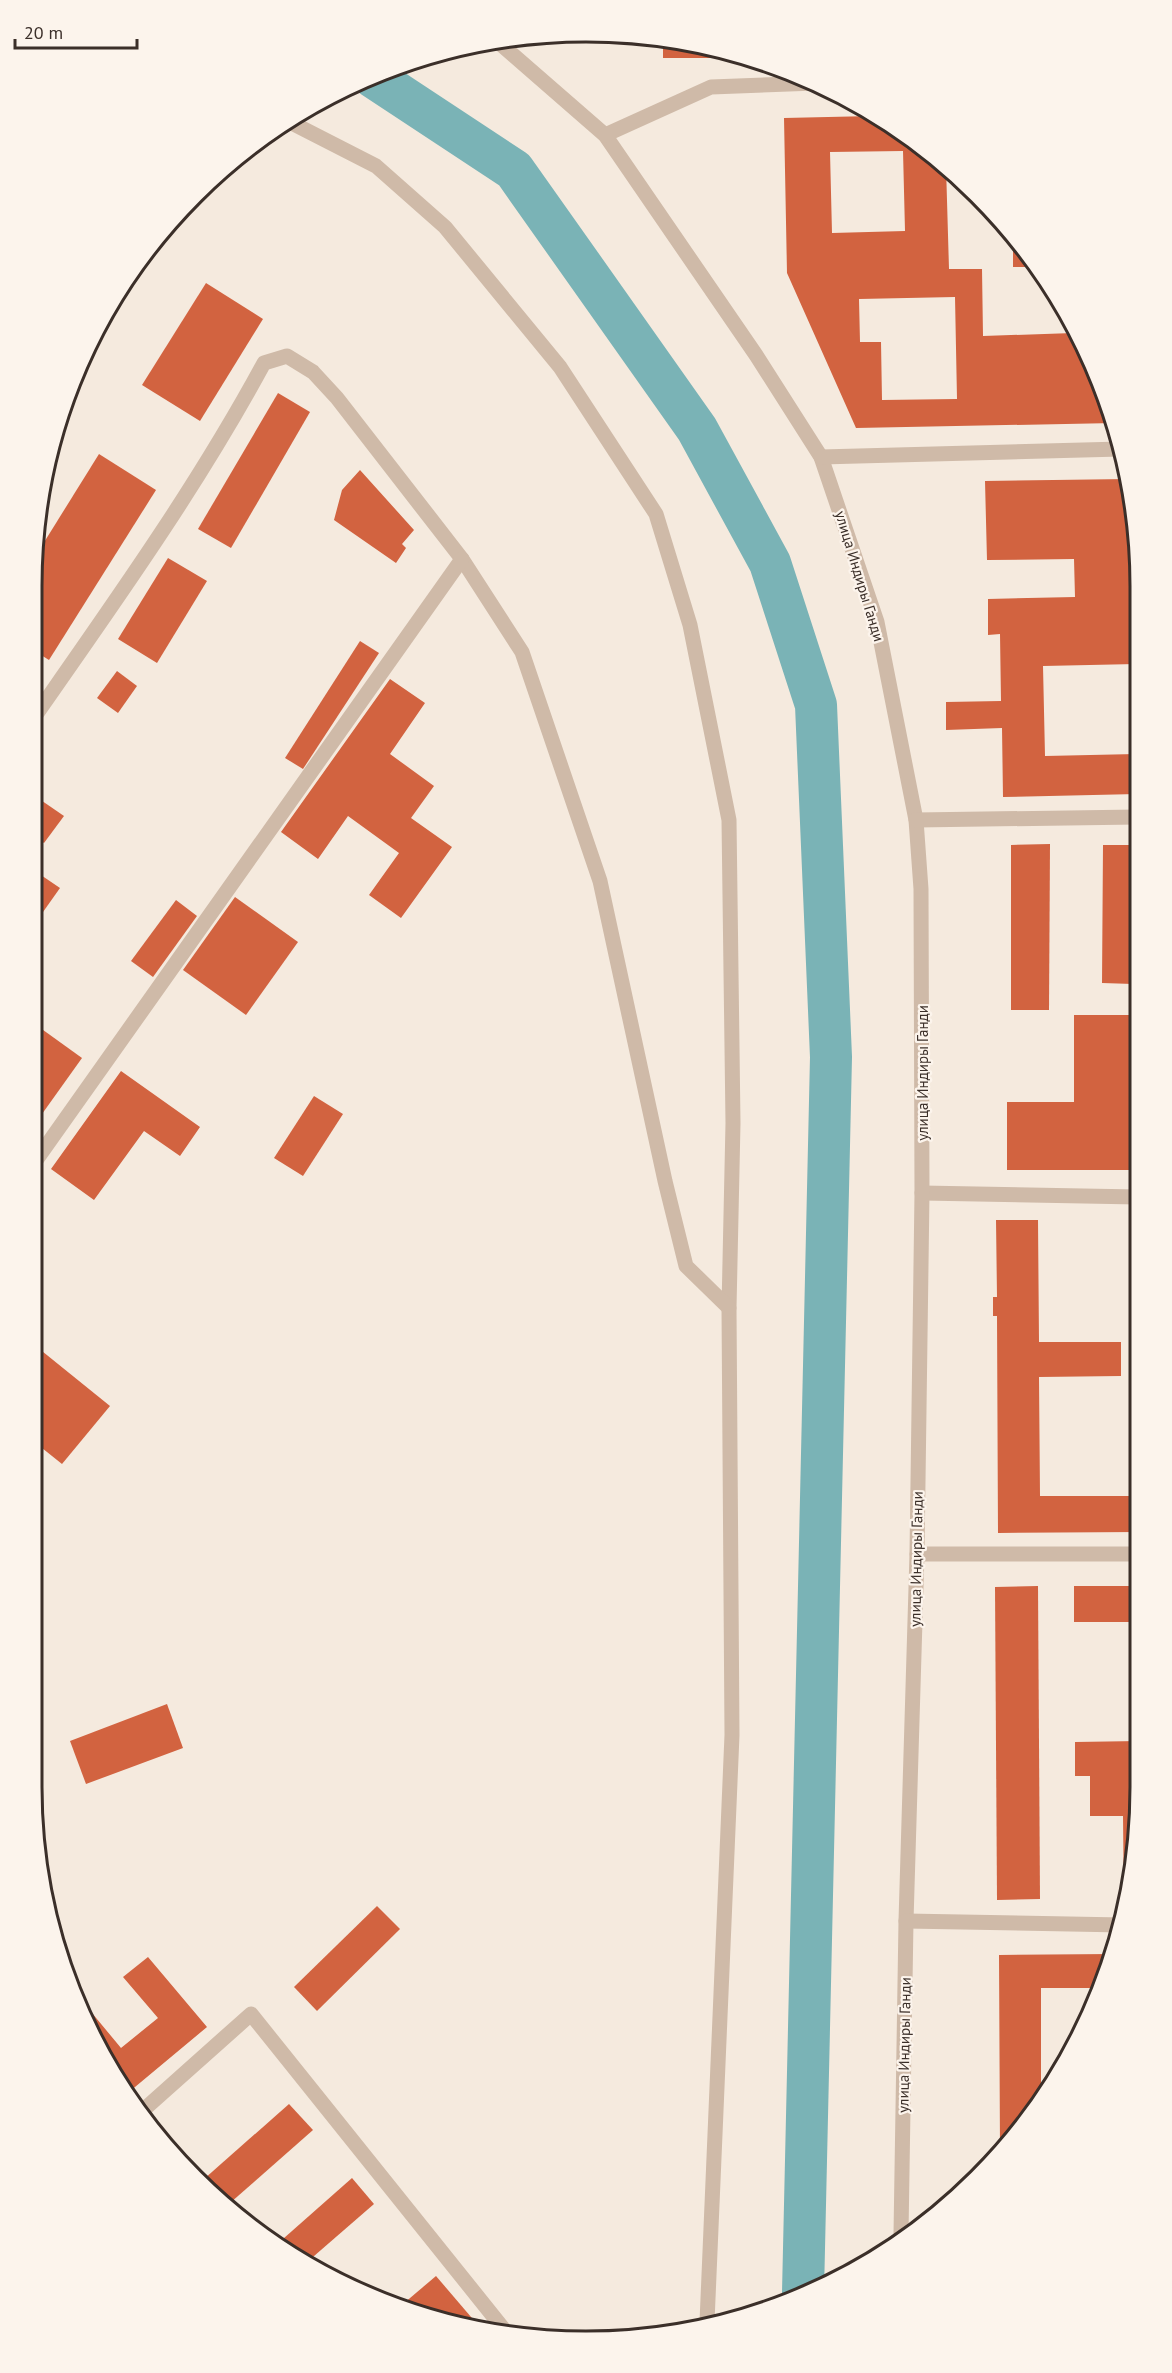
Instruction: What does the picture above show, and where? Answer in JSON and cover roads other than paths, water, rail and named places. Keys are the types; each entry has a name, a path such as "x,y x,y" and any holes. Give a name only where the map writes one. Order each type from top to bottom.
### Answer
{"street":[{"name":"улица Индиры Ганди","path":"506,48 605,135 756,355 821,457 877,622 916,820 921,889 922,1193 917,1554 906,1921 902,2229"},
{"path":"605,135 711,87 796,84"},
{"path":"297,126 376,166 445,227 560,367 656,514 690,625 729,820 733,1123 729,1308 732,1735 707,2317"},
{"path":"42,706 144,560 245,398 264,363 287,356 312,372 337,398 462,559 522,652 600,882 664,1181 686,1266 729,1308"},
{"path":"821,457 1112,449"},
{"path":"42,1152 462,559"},
{"path":"916,820 1130,817"},
{"path":"922,1193 1130,1197"},
{"path":"917,1554 1130,1554"},
{"path":"906,1921 1112,1925"},
{"path":"147,2107 251,2014 499,2324"}],"waterway":[{"path":"381,82 514,170 697,429 770,563 816,705 831,1057 803,2286"}]}
